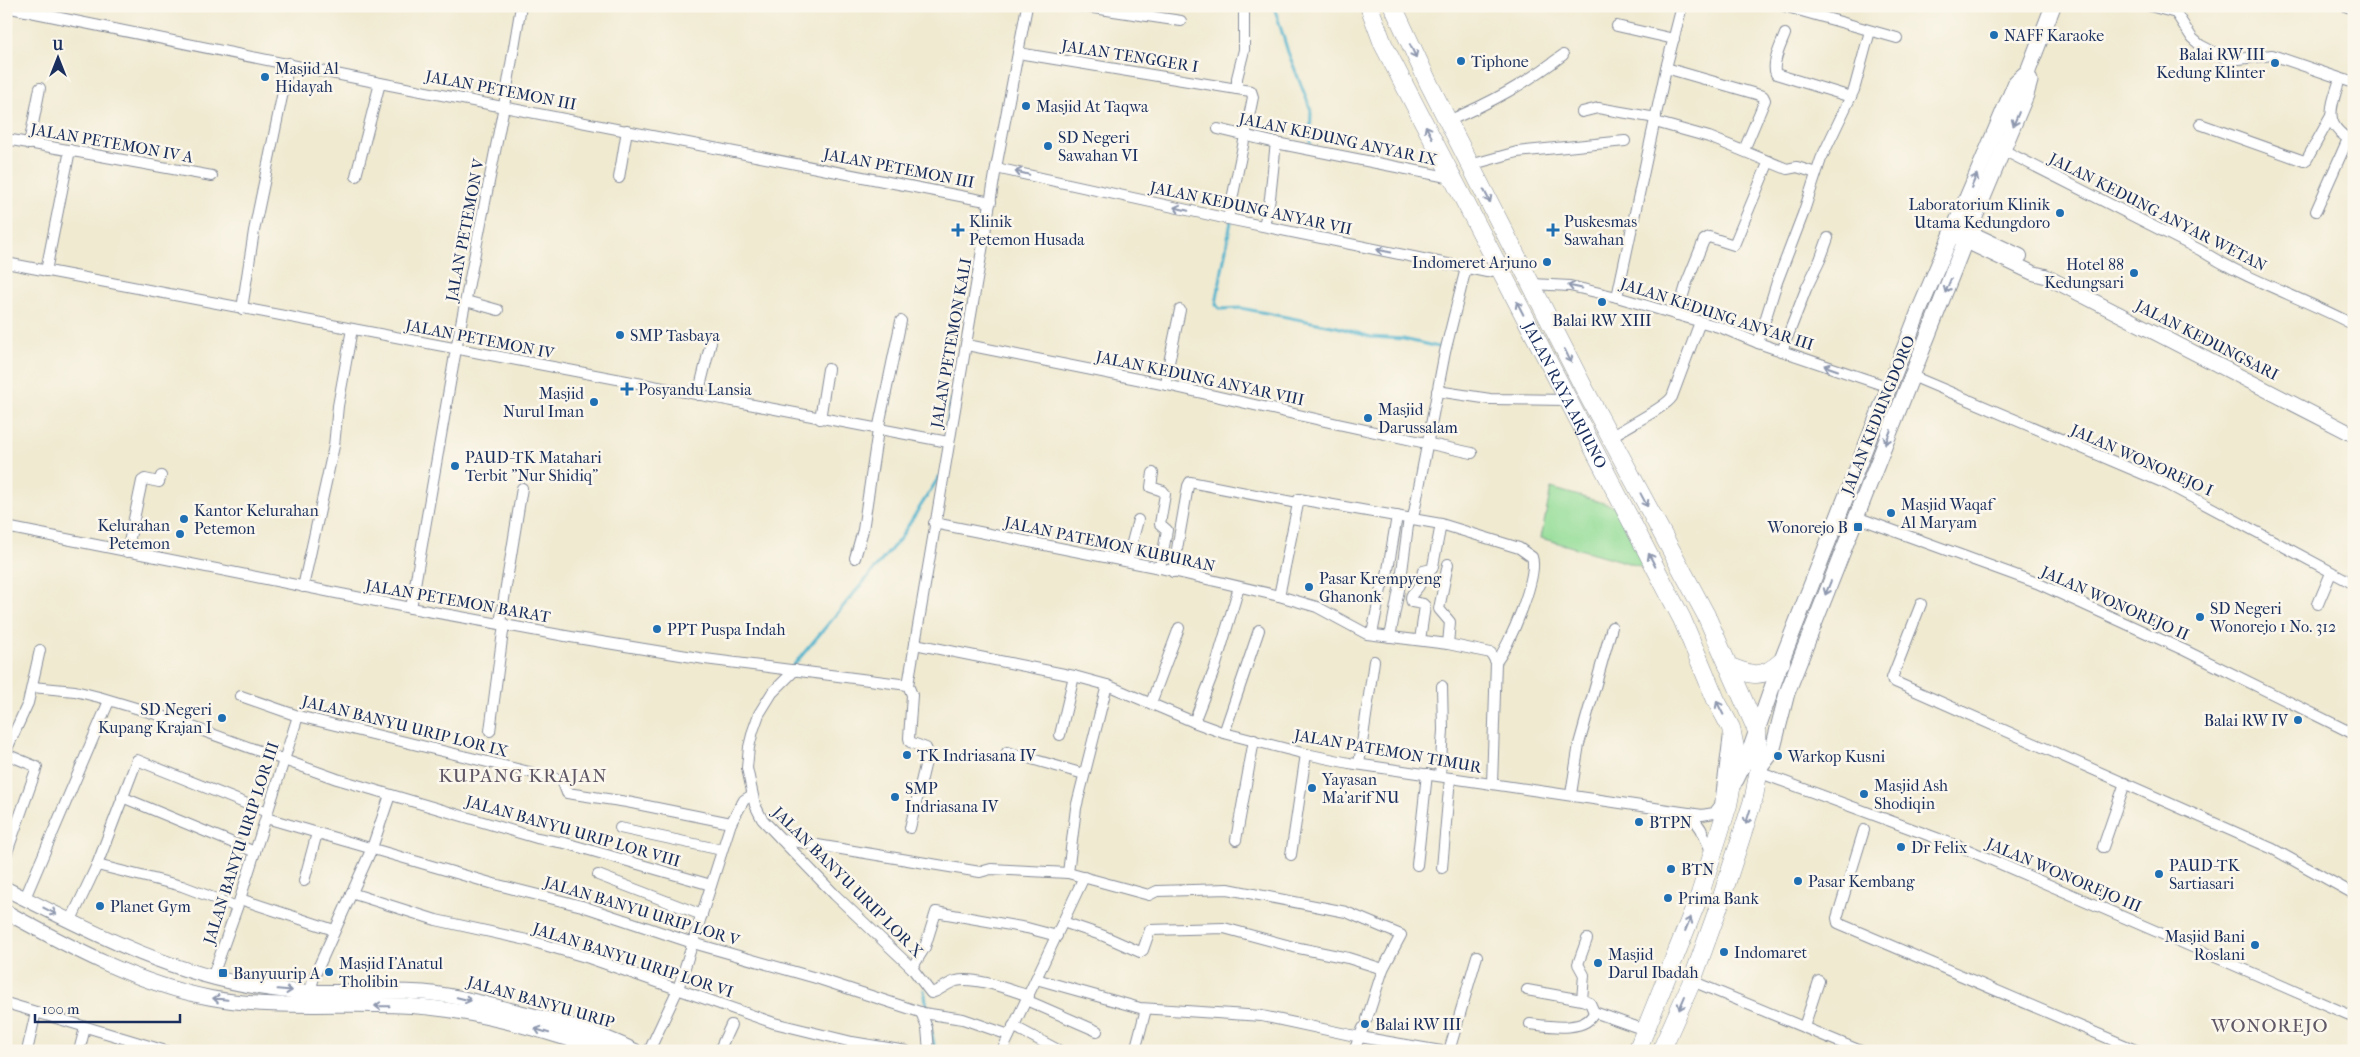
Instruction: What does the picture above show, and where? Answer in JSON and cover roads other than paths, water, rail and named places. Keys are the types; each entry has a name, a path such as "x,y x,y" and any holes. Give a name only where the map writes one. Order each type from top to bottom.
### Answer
{"highway":[{"name":"JALAN RAYA ARJUNO","path":"1369,6 1383,44 1566,400 1618,495 1674,604 1731,728 1736,753 1732,790 1713,855 1700,894 1636,1051"},
{"name":"JALAN RAYA ARJUNO","path":"1393,6 1470,165 1594,407 1706,615 1757,731 1759,771 1754,797 1692,981 1661,1051"},
{"path":"1566,400 1574,393 1581,381"},
{"path":"1566,400 1584,402 1594,407"},
{"path":"1728,666 1757,675 1769,673 1781,662"}],"main road":[{"name":"JALAN KEDUNGDORO","path":"1759,771 1772,752 1787,693 1912,376 1960,233 2016,82 2027,73 2053,6"},
{"name":"JALAN KEDUNGDORO","path":"1732,790 1757,731 1781,662 1889,387 1960,233 2003,150 2029,88 2030,81 2027,73"},
{"name":"JALAN KEDUNGSARI","path":"1960,233 2038,266 2045,276 2354,435"},
{"name":"JALAN BANYU URIP","path":"6,889 70,922 157,961 212,978 261,988 310,992 441,994 529,1014 610,1039 635,1051"},
{"name":"JALAN BANYU URIP","path":"6,912 65,944 140,978 212,998 273,1004 410,1006 438,1009 536,1029 604,1050"},
{"path":"438,1009 441,994"}],"street":[{"name":"JALAN PETEMON V","path":"411,608 456,350 504,106 521,6"},
{"name":"JALAN PETEMON KALI","path":"910,828 928,753 926,748 910,742 908,738 912,695 908,685 945,442 967,345 987,201 996,168 1027,6"},
{"path":"1080,6 1181,21"},
{"path":"1230,220 1252,93 1237,89 1237,78 1244,50 1244,6"},
{"path":"1617,296 1666,68 1682,6"},
{"path":"1784,6 1897,38"},
{"path":"2150,6 2177,10 2192,38 2200,46 2219,56 2239,59 2272,55 2354,83"},
{"path":"2345,6 2354,9"},
{"name":"JALAN PETEMON III","path":"6,7 380,83 987,201"},
{"path":"1617,26 1674,39"},
{"path":"1758,343 1777,282 1803,214 1821,159 1851,97 1870,31"},
{"path":"1784,34 1774,70 1776,74 1851,97"},
{"name":"JALAN TENGGER I","path":"1018,53 1237,89"},
{"path":"1448,121 1494,101 1538,75 1563,55"},
{"path":"242,309 254,231 289,63"},
{"path":"1666,68 1763,96 1765,100 1744,150"},
{"path":"2200,124 2304,161 2307,159 2331,116 2340,79"},
{"path":"356,176 380,83"},
{"path":"29,144 40,88"},
{"path":"1582,112 1598,108 1655,120 1710,137 1787,169 1797,167 1816,173"},
{"path":"2316,212 2351,140 2334,128 2331,116"},
{"name":"JALAN KEDUNG ANYAR IX","path":"1218,129 1452,178"},
{"path":"619,178 627,130"},
{"name":"JALAN PETEMON IV A","path":"6,139 212,176"},
{"path":"1470,165 1517,152 1625,141"},
{"path":"1264,226 1270,198 1276,142"},
{"path":"46,272 70,150"},
{"name":"JALAN KEDUNG ANYAR WETAN","path":"2003,150 2200,250 2231,270 2325,310 2354,325"},
{"path":"1677,315 1687,282 1704,240 1709,237 1734,245 1769,161"},
{"name":"JALAN KEDUNG ANYAR VII","path":"996,168 1230,220 1466,268 1487,272 1500,269"},
{"path":"1782,351 1806,288 1820,260 1828,238"},
{"name":"JALAN PETEMON IV","path":"6,263 945,442"},
{"path":"1390,637 1402,579 1411,518 1439,391 1446,349 1466,268"},
{"name":"JALAN KEDUNG ANYAR III","path":"1532,284 1570,286 1617,296 1700,322 1889,387"},
{"path":"466,301 498,310"},
{"path":"1167,384 1167,372 1180,310"},
{"path":"855,558 862,530 878,430 901,321"},
{"path":"1611,437 1668,404 1700,322"},
{"path":"303,587 334,446 338,406 352,329"},
{"path":"698,395 710,342"},
{"name":"JALAN KEDUNG ANYAR VIII","path":"967,345 1167,384 1472,453"},
{"path":"820,419 828,369"},
{"name":"JALAN WONOREJO I","path":"1912,376 2169,485 2354,584"},
{"path":"1439,391 1490,399 1566,400"},
{"path":"1153,473 1151,488 1164,493 1160,524 1167,529 1160,568"},
{"path":"127,552 142,481 145,479 159,482 161,476"},
{"path":"1173,572 1190,482 1297,504"},
{"path":"490,731 502,624 522,488"},
{"path":"1279,596 1297,504 1298,500 1302,499 1441,524 1527,552 1534,563 1529,588 1521,611 1496,662 1492,784"},
{"path":"1372,634 1381,589 1387,576 1397,516"},
{"name":"JALAN WONOREJO II","path":"1856,517 1872,521 2037,583 2186,651 2354,734"},
{"path":"1127,561 1138,520"},
{"name":"JALAN PATEMON KUBURAN","path":"934,523 1127,561 1279,596 1318,607 1354,628 1372,634 1485,651 1491,654 1496,662"},
{"path":"1420,640 1425,606 1424,604 1412,602 1410,598 1412,592 1420,586 1423,571 1432,569 1441,524"},
{"name":"JALAN PETEMON BARAT","path":"6,527 303,587 502,624 705,659 908,685"},
{"path":"1448,564 1439,609 1450,622 1448,644"},
{"path":"2318,604 2331,573"},
{"path":"1194,722 1215,668 1239,587"},
{"path":"1921,604 1892,680 2273,849 2354,894"},
{"path":"1571,794 1579,744 1612,627"},
{"path":"1151,703 1180,628"},
{"path":"1224,733 1259,630"},
{"name":"JALAN PATEMON TIMUR","path":"915,644 1074,676 1107,685 1224,733 1306,754 1358,764 1690,813 1714,813 1720,805 1726,744 1731,728"},
{"path":"6,855 37,767 6,752 28,703 40,650"},
{"path":"1358,764 1374,662"},
{"name":"JALAN BANYU URIP LOR X","path":"794,670 772,693 759,714 748,747 749,797 762,819 835,895 912,968 931,993 956,980 967,980 987,983 1027,998"},
{"path":"1060,735 1074,676"},
{"path":"1068,873 1072,830 1107,685"},
{"path":"1442,686 1445,777 1442,868"},
{"name":"JALAN BANYU URIP LOR VIII","path":"32,687 82,692 159,715 390,795 712,885"},
{"name":"JALAN BANYU URIP LOR IX","path":"241,696 298,716 443,753 562,780 567,793 628,802 731,823"},
{"path":"25,898 109,700"},
{"name":"JALAN BANYU URIP LOR III","path":"212,978 239,903 298,716"},
{"path":"1236,840 1254,740"},
{"path":"1006,752 1084,774"},
{"path":"1291,856 1306,754"},
{"name":"JALAN BANYU URIP LOR V","path":"122,797 135,762 138,760 267,815 317,833 494,884 582,906 693,943 816,978 926,1013 963,1019 1011,1031 1060,1051"},
{"name":"JALAN WONOREJO III","path":"1759,771 1972,852 2354,1018"},
{"path":"1417,865 1427,774"},
{"path":"2103,847 2126,783"},
{"path":"310,992 314,977 334,930 372,848 390,795"},
{"path":"70,922 97,865 122,797 255,852"},
{"path":"649,1051 678,989 731,823 749,797"},
{"path":"1690,813 1713,855"},
{"path":"620,828 722,850"},
{"path":"1864,830 1837,918 1838,923 2138,1051"},
{"path":"304,881 317,833"},
{"path":"781,840 980,872 991,869 1068,873 1149,895 1157,892 1228,889 1353,914 1401,935 1383,968 1354,1051"},
{"path":"97,865 182,886 334,930"},
{"path":"598,876 702,915"},
{"path":"1002,1051 1084,877"},
{"name":"JALAN BANYU URIP LOR VI","path":"351,893 436,920 527,940 572,953 774,1023 851,1046 906,1051"},
{"path":"912,968 926,947 936,912 1026,928 1057,936"},
{"path":"1063,922 1104,936 1140,952 1143,950 1150,930 1224,928 1383,968"},
{"path":"1582,1000 1584,975 1578,964 1587,939"},
{"path":"1449,1051 1477,956"},
{"path":"1036,979 1146,1009 1262,1016 1363,1028 1441,1051"},
{"path":"1692,981 1860,1051"},
{"path":"1804,1027 1819,981"},
{"path":"1527,990 1582,1000 1590,1003 1594,1012 1645,1030"},
{"path":"1027,998 1097,1031"},
{"path":"6,1003 166,1051"},
{"path":"1134,1051 1146,1009"},
{"path":"27,1051 36,1012"},
{"path":"1530,1024 1575,1026 1590,1019 1594,1012"},
{"path":"926,1013 929,1051"},
{"path":"719,1051 731,1025"},
{"path":"79,1051 85,1028"}],"waterway":[{"path":"1274,6 1288,52 1311,110 1310,147"},
{"path":"1231,221 1216,305 1220,309 1241,308 1337,327 1371,337 1403,339 1443,348"},
{"path":"945,439 951,400"},
{"path":"792,667 899,540 939,477"},
{"path":"924,990 935,1051"}],"place":[{"name":"NAFF Karaoke","path":"1994,35"},
{"name":"Tiphone","path":"1461,61"},
{"name":"Balai RW III Kedung Klinter","path":"2275,63"},
{"name":"Masjid Al Hidayah","path":"265,77"},
{"name":"Masjid At Taqwa","path":"1026,106"},
{"name":"SD Negeri Sawahan VI","path":"1048,146"},
{"name":"Laboratorium Klinik Utama Kedungdoro","path":"2060,213"},
{"name":"Klinik Petemon Husada","path":"958,230"},
{"name":"Puskesmas Sawahan","path":"1553,230"},
{"name":"Indomeret Arjuno","path":"1547,262"},
{"name":"Hotel 88 Kedungsari","path":"2134,273"},
{"name":"Balai RW XIII","path":"1602,302"},
{"name":"SMP Tasbaya","path":"620,335"},
{"name":"Posyandu Lansia","path":"627,389"},
{"name":"Masjid Nurul Iman","path":"594,402"},
{"name":"Masjid Darussalam","path":"1368,418"},
{"name":"PAUD-TK Matahari Terbit \"Nur Shidiq\"","path":"455,466"},
{"name":"Masjid Waqaf Al Maryam","path":"1891,513"},
{"name":"Kantor Kelurahan Petemon","path":"184,519"},
{"name":"Wonorejo B","path":"1858,527"},
{"name":"Kelurahan Petemon","path":"180,534"},
{"name":"Pasar Krempyeng Ghanonk","path":"1309,587"},
{"name":"SD Negeri Wonorejo 1 No. 312","path":"2200,617"},
{"name":"PPT Puspa Indah","path":"657,629"},
{"name":"SD Negeri Kupang Krajan I","path":"222,718"},
{"name":"Balai RW IV","path":"2298,720"},
{"name":"TK Indriasana IV","path":"907,755"},
{"name":"Warkop Kusni","path":"1778,756"},
{"name":"Yayasan Ma'arif NU","path":"1312,788"},
{"name":"Masjid Ash Shodiqin","path":"1864,794"},
{"name":"SMP Indriasana IV","path":"895,797"},
{"name":"BTPN","path":"1639,822"},
{"name":"Dr Felix","path":"1901,847"},
{"name":"BTN","path":"1671,869"},
{"name":"PAUD-TK Sartiasari","path":"2159,874"},
{"name":"Pasar Kembang","path":"1798,881"},
{"name":"Prima Bank","path":"1668,898"},
{"name":"Planet Gym","path":"100,906"},
{"name":"Masjid Bani Roslani","path":"2255,945"},
{"name":"Indomaret","path":"1724,952"},
{"name":"Masjid Darul Ibadah","path":"1598,963"},
{"name":"Masjid I'Anatul Tholibin","path":"329,972"},
{"name":"Banyuurip A","path":"223,973"},
{"name":"Balai RW III","path":"1365,1024"}],"district":[{"name":"KUPANG KRAJAN","path":"523,776"},
{"name":"WONOREJO","path":"2270,1026"}]}
